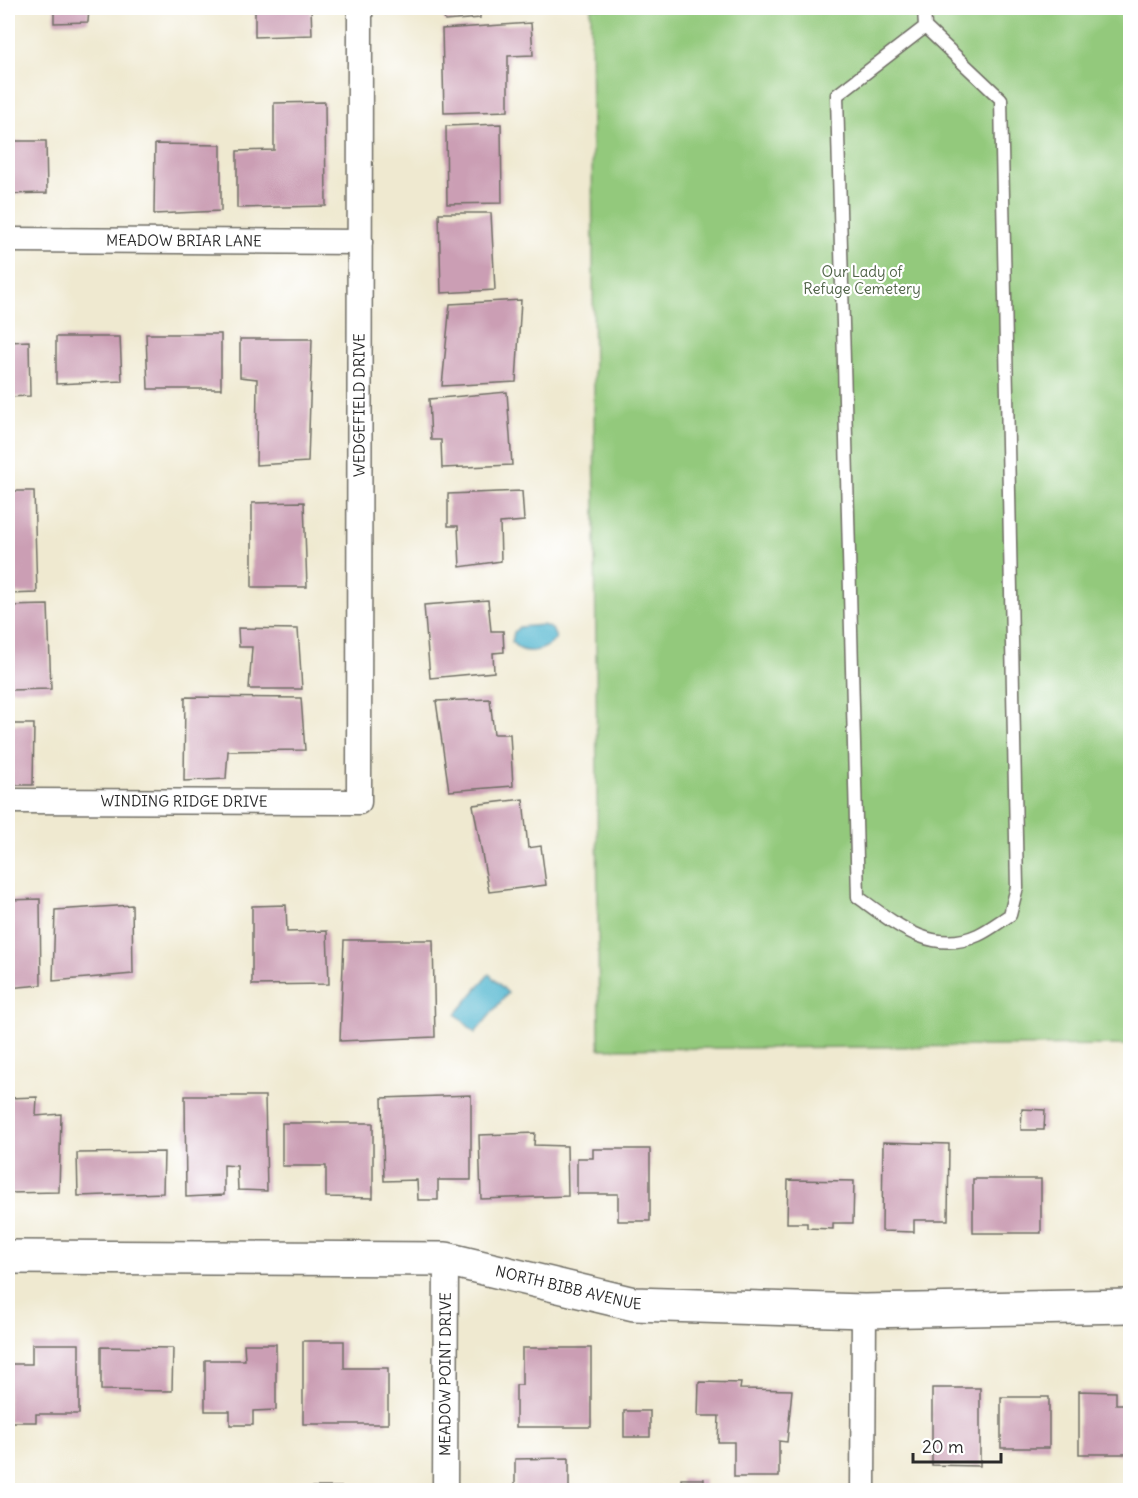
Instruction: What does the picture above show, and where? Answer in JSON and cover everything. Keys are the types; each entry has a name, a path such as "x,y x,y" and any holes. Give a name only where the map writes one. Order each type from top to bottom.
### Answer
{"main road":[{"name":"NORTH BIBB AVENUE","path":"8,1257 446,1259 634,1304 864,1311 1131,1306"}],"street":[{"name":"WEDGEFIELD DRIVE","path":"359,802 360,8"},
{"name":"MEADOW BRIAR LANE","path":"8,240 360,242"},
{"name":"WINDING RIDGE DRIVE","path":"8,801 359,802"},
{"name":"MEADOW POINT DRIVE","path":"445,1491 446,1259"},
{"path":"863,1491 864,1311"}],"lane":[{"path":"924,8 924,27 1001,99 1002,111 1017,887 1010,915 977,935 943,944 902,929 858,897 837,95 924,27"}],"green space":[{"name":"Our Lady of Refuge Cemetery","path":"591,8 1130,8 1130,1045 599,1049"}],"water":[{"path":"543,625 552,629 556,638 546,647 528,651 522,650 512,642 514,632 519,627"},
{"path":"489,974 508,993 475,1033 456,1014"}],"building":[{"path":"54,8 89,8 88,22 54,23"},
{"path":"255,8 311,8 312,35 255,37"},
{"path":"441,8 480,8 480,18 445,21"},
{"path":"531,23 533,55 508,56 508,111 444,113 442,29"},
{"path":"325,102 326,206 237,208 237,151 274,150 274,103"},
{"path":"501,124 502,203 447,204 446,126"},
{"path":"8,141 46,141 47,193 8,194"},
{"path":"155,144 221,145 221,211 154,214"},
{"path":"439,213 491,213 495,290 441,293"},
{"path":"521,300 516,382 442,386 450,304"},
{"path":"146,334 221,334 221,389 148,389"},
{"path":"56,337 120,337 122,381 56,384"},
{"path":"240,339 312,339 308,462 256,465 257,379 240,377"},
{"path":"29,341 30,396 8,397 8,342"},
{"path":"507,392 512,465 442,468 441,440 431,440 429,399"},
{"path":"8,491 34,491 37,593 8,594"},
{"path":"522,491 524,521 500,523 501,561 460,567 458,526 448,526 448,494"},
{"path":"304,502 307,587 252,587 252,503"},
{"path":"488,600 491,631 503,631 504,652 493,653 494,672 430,678 424,605"},
{"path":"48,605 51,689 8,690 8,606"},
{"path":"238,628 298,629 302,689 249,689 252,647 239,647"},
{"path":"185,697 301,698 305,750 228,751 226,779 184,781"},
{"path":"490,699 494,734 510,734 513,786 449,791 436,701"},
{"path":"8,724 34,724 33,785 8,785"},
{"path":"523,799 528,848 541,846 546,885 489,892 473,805"},
{"path":"40,899 41,985 8,988 8,900"},
{"path":"132,905 133,974 53,981 55,910"},
{"path":"286,905 287,932 327,931 329,984 252,985 252,906"},
{"path":"344,940 433,940 435,1037 340,1041"},
{"path":"471,1095 471,1180 438,1180 438,1200 418,1200 417,1180 384,1181 382,1098"},
{"path":"185,1096 265,1096 267,1191 238,1190 237,1166 224,1165 224,1195 186,1197"},
{"path":"37,1097 36,1116 61,1114 59,1192 8,1193 8,1098"},
{"path":"1022,1109 1045,1110 1044,1130 1021,1130"},
{"path":"282,1123 373,1123 373,1198 326,1197 326,1166 282,1166"},
{"path":"535,1133 534,1145 567,1146 568,1196 481,1199 479,1135"},
{"path":"883,1142 949,1144 948,1220 914,1220 914,1232 882,1231"},
{"path":"593,1149 650,1149 650,1221 618,1221 618,1194 577,1194 577,1158 593,1158"},
{"path":"164,1152 163,1193 78,1196 77,1153"},
{"path":"973,1179 1041,1179 1041,1233 973,1233"},
{"path":"788,1180 854,1181 853,1223 833,1223 833,1229 807,1228 807,1223 787,1223"},
{"path":"303,1341 344,1341 344,1368 388,1368 388,1424 303,1424"},
{"path":"32,1344 79,1344 79,1414 36,1414 36,1422 8,1422 8,1364 32,1364"},
{"path":"244,1344 276,1344 276,1410 253,1411 253,1425 230,1425 230,1411 205,1411 205,1360 245,1360"},
{"path":"101,1347 173,1348 172,1391 101,1390"},
{"path":"522,1348 591,1348 591,1427 516,1427 516,1385 522,1385"},
{"path":"699,1382 741,1383 740,1389 792,1390 787,1442 779,1441 779,1477 734,1477 734,1442 718,1442 719,1416 698,1416"},
{"path":"932,1388 980,1388 980,1466 932,1465"},
{"path":"1079,1391 1116,1392 1116,1404 1130,1404 1130,1454 1079,1454"},
{"path":"1001,1397 1049,1397 1049,1448 1001,1448"},
{"path":"624,1411 650,1411 650,1437 624,1437"},
{"path":"569,1458 569,1490 515,1490 515,1459"},
{"path":"681,1479 704,1479 704,1490 681,1490"},
{"path":"312,1487 378,1487 378,1490 312,1490"}]}
